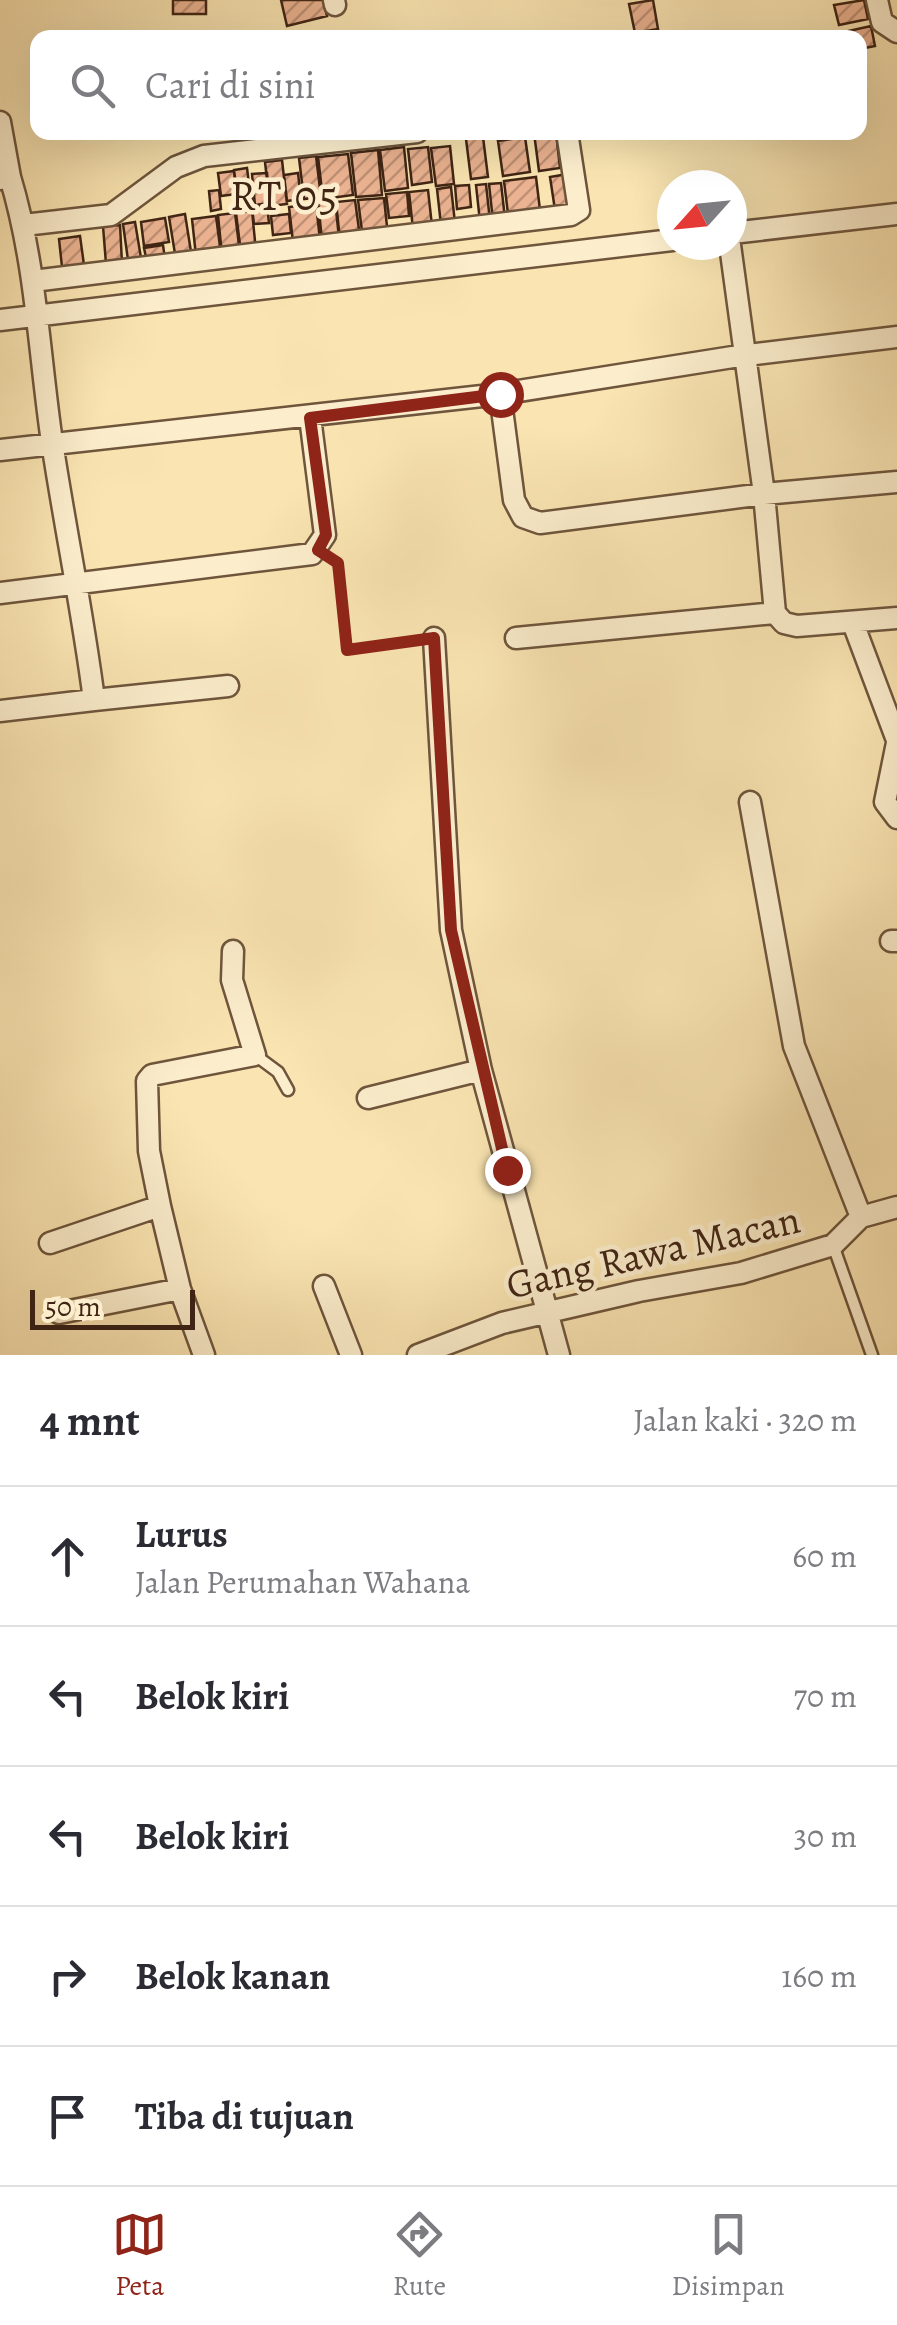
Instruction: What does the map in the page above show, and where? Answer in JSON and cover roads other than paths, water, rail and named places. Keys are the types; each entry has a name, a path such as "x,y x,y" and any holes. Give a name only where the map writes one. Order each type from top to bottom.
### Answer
{"street":[{"path":"877,0 882,22 897,32"},
{"path":"0,122 5,178 24,226 52,445 80,584 94,700"},
{"path":"24,226 112,215 176,168 204,156 346,140"},
{"path":"32,281 571,215 578,210 580,198 569,140"},
{"path":"747,231 897,214"},
{"path":"0,320 657,242"},
{"path":"732,260 764,494 775,613 784,623 797,626 897,618"},
{"path":"0,450 310,418 897,337"},
{"path":"500,394 514,500 523,517 540,523 764,494 897,482"},
{"path":"0,593 304,558 318,550 326,535 310,418"},
{"path":"516,638 775,613"},
{"path":"854,623 897,742 885,802 897,818"},
{"path":"434,638 451,930 481,1070 559,1355"},
{"path":"0,711 228,686"},
{"path":"750,802 794,1046 861,1216 897,1207"},
{"path":"204,1355 180,1289 160,1206 149,1152 146,1081 152,1076 256,1055 232,980 234,951"},
{"path":"368,1098 481,1070"},
{"path":"50,1243 160,1206"},
{"name":"Gang Rawa Macan","path":"418,1355 547,1312 740,1273 833,1245 861,1216"},
{"path":"324,1286 350,1355"},
{"path":"59,1313 180,1289"}],"lane":[{"path":"256,1055 278,1072 288,1090"},
{"path":"833,1245 872,1355"}],"district":[{"name":"RT 05","path":"285,195"}]}
